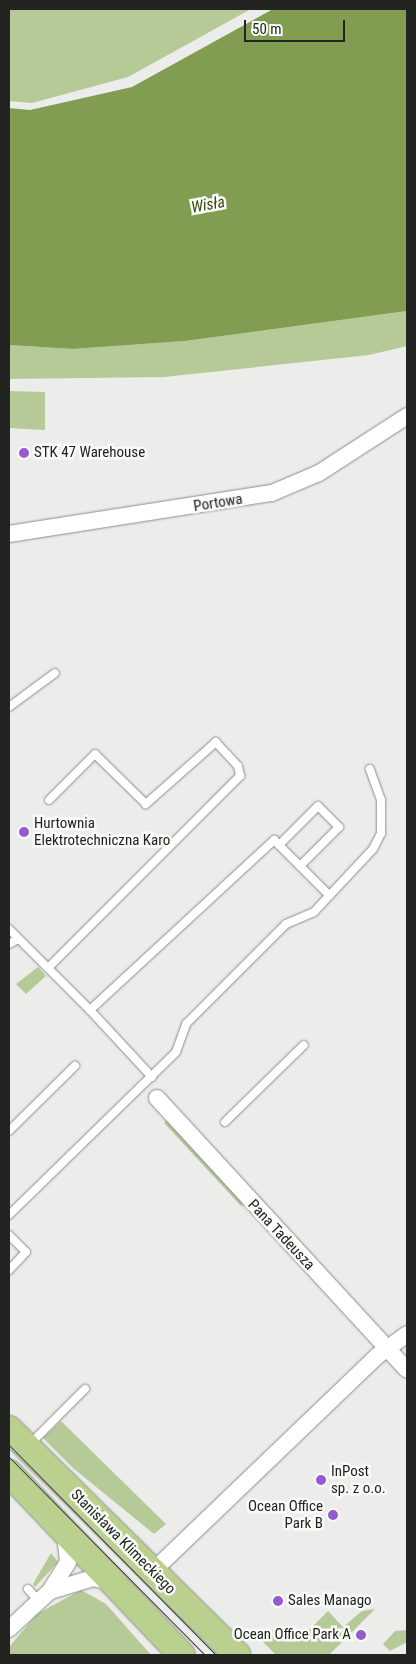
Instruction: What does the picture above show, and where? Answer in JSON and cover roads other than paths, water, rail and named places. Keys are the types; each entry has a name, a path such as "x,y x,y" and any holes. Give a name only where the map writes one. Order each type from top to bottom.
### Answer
{"main road":[{"name":"Stanisława Klimeckiego","path":"9,1429 237,1655"},
{"path":"9,1473 182,1655"}],"street":[{"name":"Portowa","path":"9,534 272,493 314,476 407,416"},
{"name":"Pana Tadeusza","path":"157,1098 407,1370"},
{"path":"152,1572 387,1349 407,1334"},
{"path":"9,1629 68,1562 61,1527"},
{"path":"39,1593 93,1578 120,1588"}],"lane":[{"path":"9,706 55,673"},
{"path":"48,968 240,776 238,766 216,742 146,804 95,754 49,800"},
{"path":"9,1215 176,1052 186,1024 286,924 314,912 373,849 381,833 381,800 370,769"},
{"path":"279,845 318,806 339,827 300,866"},
{"path":"90,1010 274,840 329,895"},
{"path":"9,929 90,1010 152,1077"},
{"path":"9,944 18,939"},
{"path":"224,1122 304,1045"},
{"path":"9,1131 75,1066"},
{"path":"9,1235 26,1252 9,1270"},
{"path":"27,1447 86,1389"}],"water":[{"name":"Wisła","path":"273,9 407,9 407,311 185,341 73,349 9,345 9,108 30,110 132,87"}],"tram line":[{"path":"9,1445 216,1655"},
{"path":"9,1457 205,1655"}],"place":[{"name":"STK 47 Warehouse","path":"24,453"},
{"name":"Hurtownia Elektrotechniczna Karo","path":"24,832"},
{"name":"InPost sp. z o.o.","path":"321,1480"},
{"name":"Ocean Office Park B","path":"333,1515"},
{"name":"Sales Manago","path":"278,1601"},
{"name":"Ocean Office Park A","path":"361,1635"}]}
